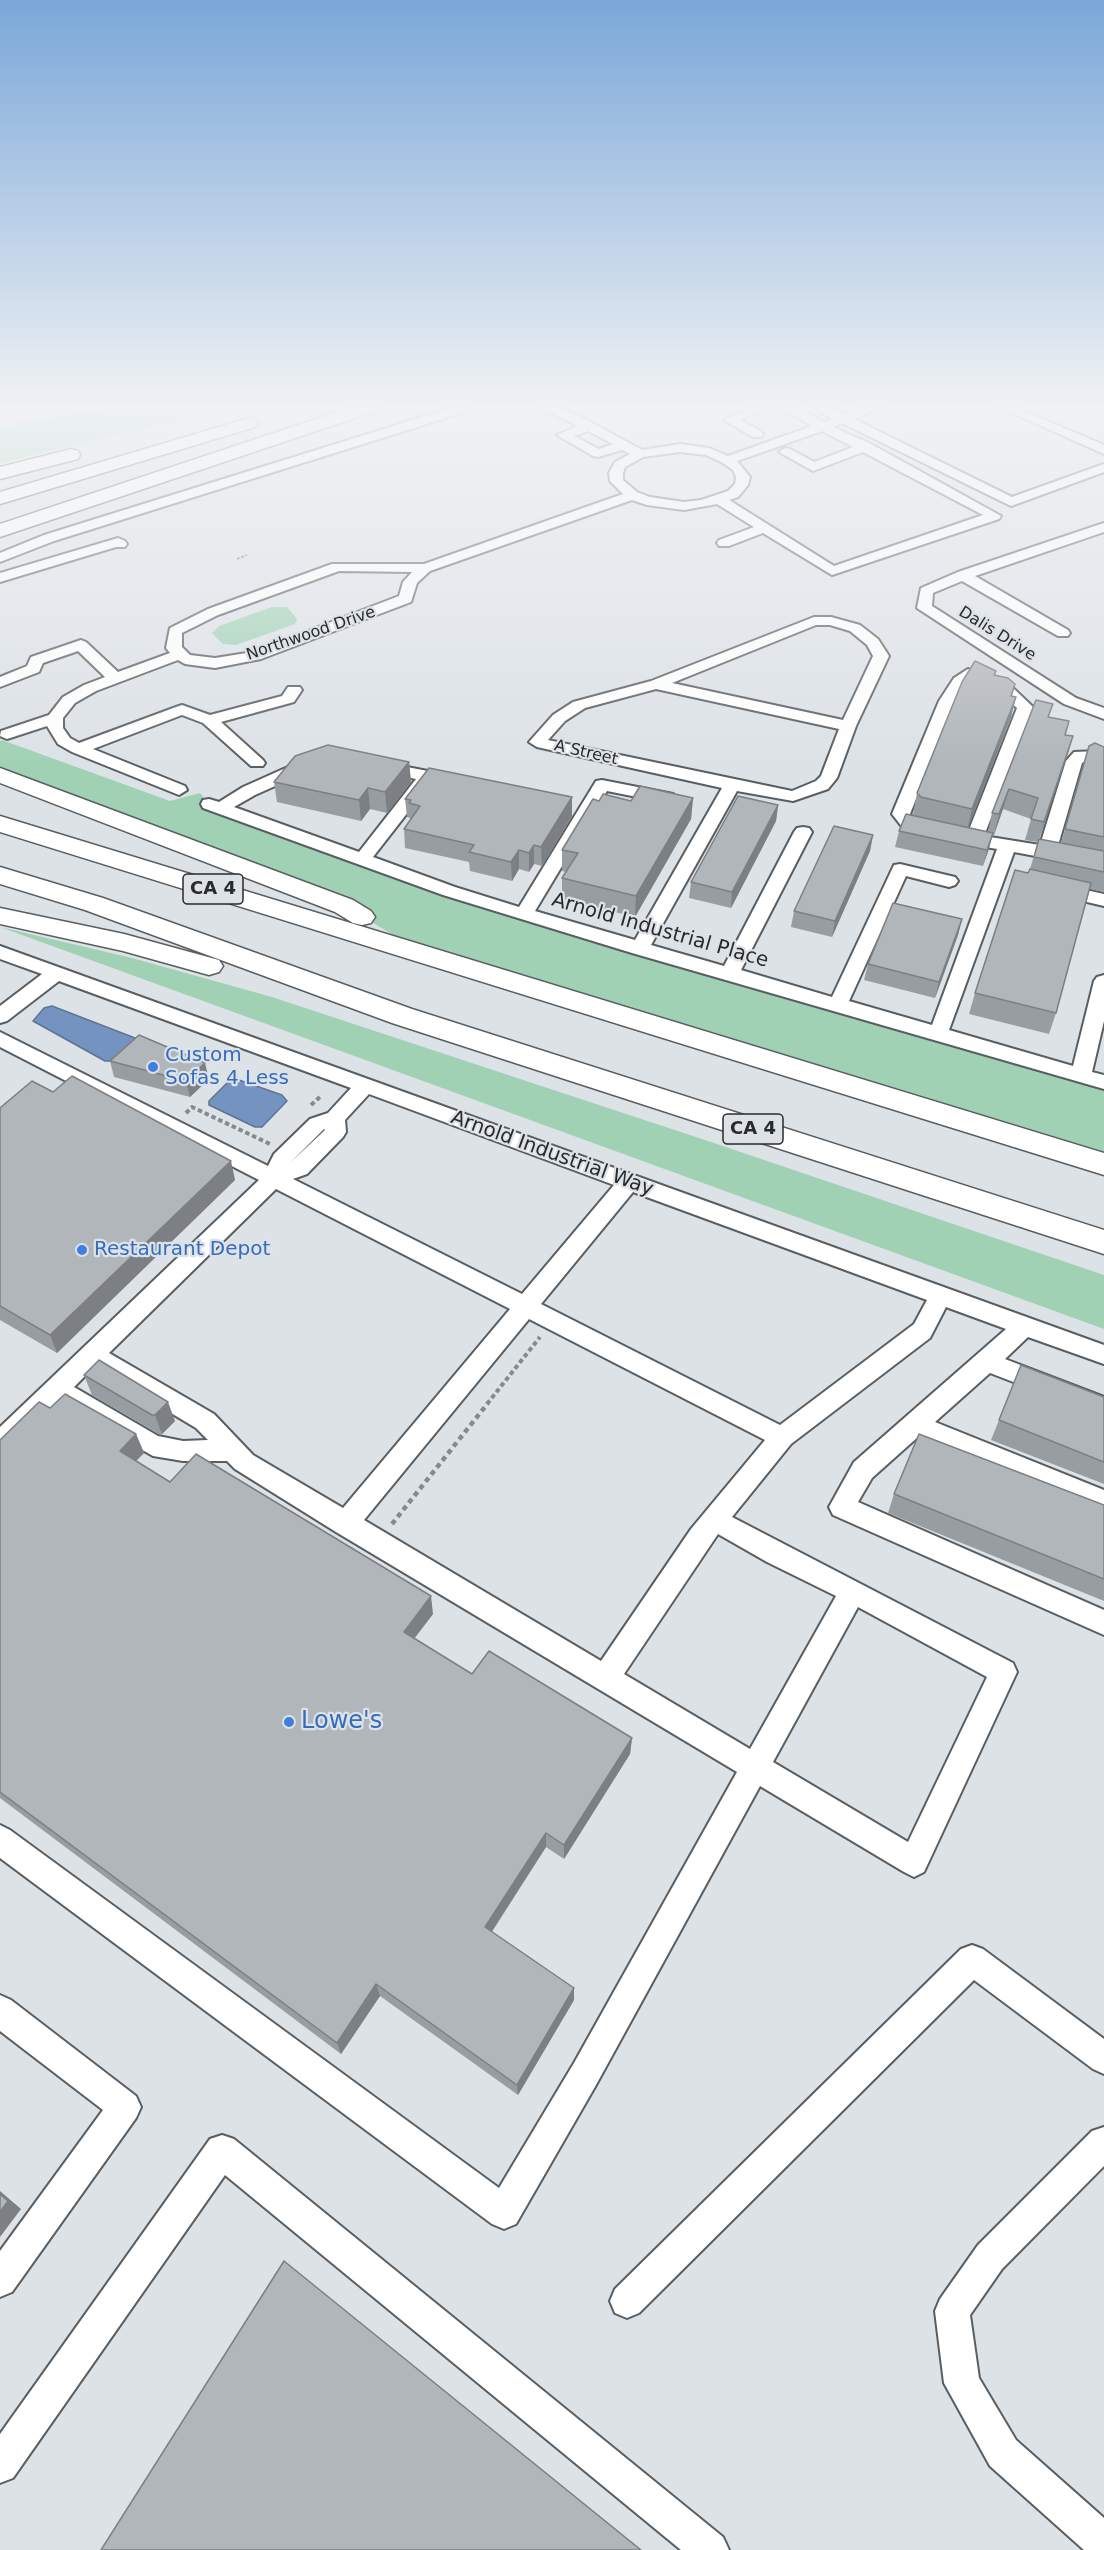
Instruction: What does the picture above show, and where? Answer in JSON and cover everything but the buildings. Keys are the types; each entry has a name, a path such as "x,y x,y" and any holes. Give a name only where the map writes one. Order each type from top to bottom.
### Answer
{"highway":[{"path":"0,775 344,906 426,954"},
{"name":"CA 4","path":"0,824 1104,1164"},
{"name":"CA 4","path":"0,875 94,904 402,1016 1104,1242"},
{"path":"0,916 178,957 327,1002 402,1016"}],"street":[{"path":"0,558 85,527"},
{"path":"7,734 55,718 69,700 115,678 180,654 174,648 175,631 213,612 338,567 425,567 540,527"},
{"path":"724,543 765,528 832,571 962,527"},
{"name":"Dalis Drive","path":"1104,527 963,574 926,591 924,608 1070,702 1104,714"},
{"path":"1081,535 1096,543"},
{"path":"0,578 118,542 120,544"},
{"name":"Northwood Drive","path":"180,654 185,659 215,663 256,656 406,599 410,582 425,567"},
{"name":"Dalis Drive","path":"963,574 1062,633"},
{"name":"A Street","path":"814,621 831,621 855,628 873,642 881,656 848,726 829,778 822,785 793,796 732,785 537,742 560,718 579,705 656,684 814,621"},
{"path":"0,682 33,669 36,660 81,645 115,678"},
{"path":"974,840 1025,707 1006,690 980,677 968,674 962,678 947,701 901,814 909,824 974,840 1104,864"},
{"name":"A Street","path":"656,684 848,726"},
{"path":"209,720 288,699 294,690"},
{"path":"78,749 182,710 209,720 257,763"},
{"path":"55,718 55,728 64,741 78,749 179,790"},
{"path":"1048,852 1051,834 1074,761 1080,755 1092,754 1104,761"},
{"name":"Arnold Industrial Place","path":"320,761 292,771 216,806 363,860 524,915 1104,1082"},
{"path":"362,764 448,780"},
{"path":"363,860 427,776"},
{"path":"524,915 602,785 679,800"},
{"path":"639,949 732,785"},
{"path":"729,975 803,832"},
{"path":"938,1035 1007,846"},
{"path":"837,1006 900,868 949,881"},
{"path":"997,876 1018,881"},
{"path":"1040,886 1104,900"},
{"name":"Arnold Industrial Way","path":"0,952 1104,1355"},
{"path":"0,1016 58,972"},
{"path":"1081,1076 1104,981"},
{"path":"0,1039 782,1437"},
{"path":"0,1443 274,1178 299,1168 336,1132 334,1118 366,1085"},
{"path":"345,1524 628,1183"},
{"path":"606,1677 700,1537 782,1437 922,1330 940,1296"},
{"path":"1024,1326 987,1362 863,1470 842,1507 1104,1623"},
{"path":"93,1354 205,1421 244,1462 914,1862 1003,1672 715,1520"},
{"path":"987,1362 1104,1407"},
{"path":"57,1389 153,1446 183,1451 232,1450"},
{"path":"915,1424 1104,1500"},
{"path":"0,1840 504,2212 585,2074 853,1591"},
{"path":"627,2301 972,1960 1104,2058"},
{"path":"0,2010 125,2107 0,2280"},
{"path":"1104,2143 990,2257 952,2311 962,2383 1003,2453 1104,2543"},
{"path":"0,2465 222,2151 710,2550"}],"path":[{"path":"237,559 247,555"},
{"path":"378,1542 542,1334"}],"green space":[{"path":"272,607 287,607 297,619 295,624 236,645 223,644 212,633 219,626"},
{"path":"0,741 170,801 200,793 209,804 449,891 1104,1082 1104,1168 426,954 344,906 0,775"},
{"path":"0,927 132,958 272,997 1104,1275 1104,1329"}],"water":[{"path":"52,1006 135,1038 134,1041 110,1061 105,1061 33,1021 44,1008"},
{"path":"236,1079 282,1095 287,1101 262,1127 255,1127 209,1105 209,1101 228,1082"}],"place":[{"name":"Custom Sofas 4 Less","path":"153,1067"},
{"name":"Restaurant Depot","path":"82,1250"},
{"name":"Lowe's","path":"289,1722"}]}
